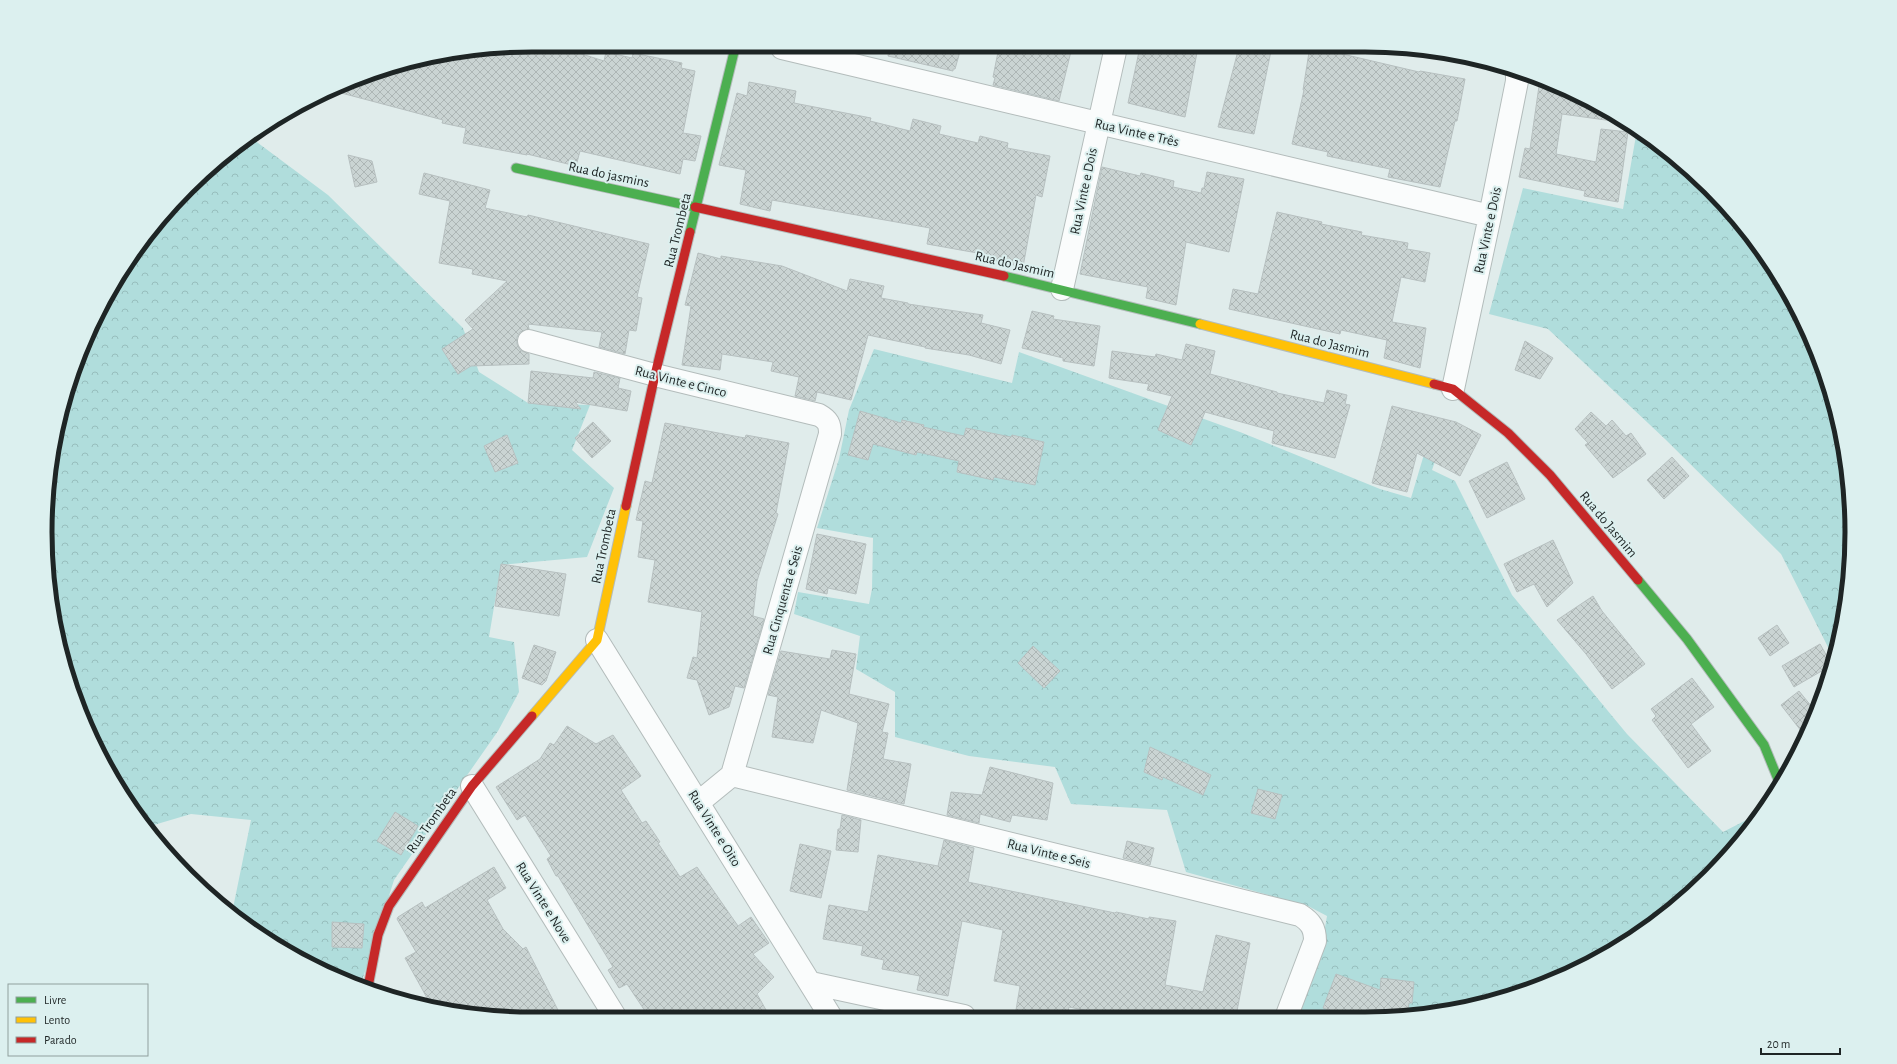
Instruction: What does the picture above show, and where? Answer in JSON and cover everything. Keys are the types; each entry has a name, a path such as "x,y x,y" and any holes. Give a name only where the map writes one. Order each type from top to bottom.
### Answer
{"street":[{"name":"Rua Trombeta","path":"369,983 374,946 381,923 389,906 472,786 597,640 655,375 734,52"},
{"name":"Rua Vinte e Três","path":"799,52 1490,216"},
{"name":"Rua Vinte e Dois","path":"1062,289 1115,52"},
{"name":"Rua Vinte e Dois","path":"1453,389 1490,216 1517,76"},
{"name":"Rua do jasmins","path":"516,168 697,207"},
{"name":"Rua do Jasmim","path":"697,207 1062,289 1453,389 1508,433 1550,475 1687,639 1764,745 1777,778"},
{"name":"Rua Vinte e Cinco","path":"529,341 655,375 819,415 826,419 830,425"},
{"name":"Rua Cinquenta e Seis","path":"732,775 830,434 830,425"},
{"name":"Rua Vinte e Oito","path":"597,640 828,1012"},
{"path":"699,802 732,775"},
{"name":"Rua Vinte e Seis","path":"732,775 1300,915 1309,921 1315,930 1315,941 1288,1012"},
{"name":"Rua Vinte e Nove","path":"472,786 612,1012"},
{"path":"811,983 945,1012"}],"green space":[{"path":"1636,136 1681,171 1726,216 1764,265 1781,292 1795,320 1820,378 1836,438 1841,469 1845,532 1844,563 1841,595 1830,651 1781,554 1665,439 1548,329 1489,314 1523,188 1623,209"},
{"path":"255,140 328,195 463,328 479,372 528,403 590,405 572,450 614,488 587,557 501,565 489,637 514,642 519,692 498,731 394,880 362,981 292,948 265,931 233,907 251,820 191,814 152,825 116,772 89,716 77,686 61,626 56,595 52,532 56,469 61,438 77,378 89,348 116,292 151,240 171,216 216,171"},
{"path":"874,349 1012,383 1019,352 1240,432 1380,489 1411,498 1425,451 1440,447 1432,470 1455,481 1512,595 1627,734 1723,832 1750,818 1726,848 1704,871 1657,913 1605,948 1549,975 1519,987 1489,996 1428,1008 1365,1012 1295,1012 1323,939 1327,916 1308,906 1186,872 1167,810 1071,804 1055,767 969,756 895,737 895,692 856,669 860,636 794,614 798,592 869,604 872,589 873,538 817,528 839,459 849,410"}],"building":[{"path":"576,52 604,61 606,52 632,58 633,53 682,63 681,68 695,71 683,133 701,136 695,161 683,159 680,174 580,151 576,166 527,154 463,143 466,128 442,123 443,120 340,93 378,77 408,68 469,56 501,53"},
{"path":"888,52 960,52 955,69 953,69 953,71 888,56"},
{"path":"998,52 1071,52 1059,101 993,85 995,78 993,77"},
{"path":"1139,52 1197,52 1185,117 1128,103"},
{"path":"1238,52 1271,52 1254,134 1218,127"},
{"path":"1309,52 1334,52 1419,72 1465,79 1457,121 1455,121 1440,187 1388,177 1390,169 1327,156 1328,152 1292,144"},
{"path":"749,82 796,91 794,103 871,118 870,121 910,131 913,119 941,126 939,134 978,143 980,136 1008,143 1007,148 1050,156 1042,197 1036,195 1023,267 982,258 983,254 927,244 930,228 772,200 770,211 740,204 746,170 719,165 737,93 747,96"},
{"path":"1539,85 1605,116 1613,121 1562,114 1556,154 1596,162 1601,129 1628,132 1618,202 1584,196 1585,191 1519,177 1525,148 1530,149"},
{"path":"348,155 372,161 377,182 355,187"},
{"path":"1102,167 1140,176 1141,173 1174,181 1173,187 1201,193 1202,188 1204,188 1207,172 1244,179 1229,252 1186,242 1176,305 1146,298 1148,287 1080,274"},
{"path":"424,173 490,190 485,208 527,217 528,215 649,244 637,297 642,298 636,331 629,330 625,354 599,347 602,332 528,324 529,329 520,332 517,337 517,344 520,350 529,354 529,364 471,366 458,374 442,349 473,329 465,320 507,281 472,274 473,269 439,263 450,201 419,194"},
{"path":"1277,212 1322,222 1321,224 1362,232 1361,235 1408,243 1407,249 1430,253 1425,282 1401,277 1392,322 1426,328 1420,368 1384,358 1387,340 1341,330 1340,334 1229,309 1233,289 1258,294"},
{"path":"698,253 721,259 721,256 782,266 847,291 850,279 884,286 881,298 908,304 983,315 981,323 1010,330 1001,364 969,355 925,348 868,335 851,400 817,392 815,401 795,396 799,377 771,371 773,362 722,354 720,370 682,365 691,306 685,305"},
{"path":"1032,311 1054,316 1053,319 1100,326 1094,366 1063,361 1063,358 1022,348"},
{"path":"1525,341 1553,358 1540,379 1515,370"},
{"path":"1186,344 1215,351 1210,374 1277,393 1324,403 1327,390 1347,395 1345,404 1350,405 1335,458 1272,443 1274,431 1205,412 1191,445 1158,430 1172,396 1147,390 1149,384 1109,378 1112,351 1155,357 1156,354 1182,360"},
{"path":"531,371 593,378 594,372 620,378 618,388 631,391 627,411 575,402 581,409 528,403"},
{"path":"1392,406 1456,422 1481,435 1460,476 1417,453 1407,492 1372,483"},
{"path":"860,411 901,423 902,420 924,425 923,427 964,436 966,428 1011,437 1012,435 1044,442 1035,485 994,477 993,480 957,472 959,461 917,452 916,455 873,444 868,460 848,455"},
{"path":"1591,412 1606,426 1612,420 1626,436 1631,433 1646,454 1613,478 1585,445 1588,443 1575,429"},
{"path":"593,422 611,441 592,458 575,438"},
{"path":"665,423 745,438 746,435 789,443 776,513 778,514 757,581 753,616 764,619 744,688 735,686 729,707 709,715 697,680 687,678 693,657 697,658 702,612 648,602 655,560 638,557 643,521 636,520 645,481 652,483"},
{"path":"507,435 518,463 495,472 484,446"},
{"path":"1672,457 1689,476 1664,499 1647,480"},
{"path":"1507,462 1525,499 1487,518 1469,481"},
{"path":"817,534 866,544 856,594 828,588 827,594 806,589"},
{"path":"1553,540 1573,583 1547,607 1534,584 1517,592 1504,564"},
{"path":"501,564 566,574 559,616 495,606"},
{"path":"1593,596 1602,611 1645,664 1612,689 1586,654 1557,620"},
{"path":"1777,625 1789,643 1770,656 1758,638"},
{"path":"1820,644 1828,658 1825,669 1794,687 1782,666"},
{"path":"534,645 556,652 546,681 542,685 522,678"},
{"path":"1033,646 1060,671 1044,688 1018,663"},
{"path":"832,650 856,654 849,694 889,704 882,732 888,733 883,759 911,764 904,804 847,790 858,723 821,710 813,743 772,737 778,697 768,695 781,651 830,659"},
{"path":"1692,678 1714,707 1691,724 1711,751 1688,768 1652,720 1656,716 1651,709"},
{"path":"1799,691 1812,707 1801,731 1781,705"},
{"path":"567,726 596,744 613,735 641,776 621,790 642,823 646,821 680,877 697,867 738,926 751,917 769,943 753,954 774,977 757,994 767,1012 646,1012 627,984 619,988 608,970 613,967 547,859 551,856 525,815 517,820 496,787 540,759 550,743 554,745"},
{"path":"1150,747 1211,775 1203,795 1163,777 1162,780 1144,772"},
{"path":"990,767 1053,783 1047,820 1012,815 1010,822 980,814 979,823 947,815 951,792 982,795"},
{"path":"1258,789 1282,795 1275,819 1251,813"},
{"path":"395,812 418,826 401,855 377,841"},
{"path":"842,815 861,820 858,852 836,850 838,829 840,829"},
{"path":"944,840 974,848 968,882 1115,913 1149,919 1149,917 1176,921 1165,985 1203,992 1216,935 1250,943 1237,1012 1093,1012 1069,1007 1068,1012 1016,1012 1020,986 994,981 1003,930 962,921 948,996 917,990 920,976 882,969 884,960 861,955 863,946 823,939 829,905 868,912 878,855 938,866"},
{"path":"1127,841 1154,848 1150,865 1123,858"},
{"path":"800,844 831,851 821,898 790,891"},
{"path":"494,867 506,888 487,900 503,929 523,949 526,947 559,1012 501,1011 469,1008 429,1001 405,958 416,952 397,919 422,902 425,908"},
{"path":"332,922 364,924 362,948 332,947"},
{"path":"1336,974 1380,990 1381,978 1414,982 1412,1003 1409,1003 1408,1010 1334,1012 1323,1008"}],"traffic: fast":[{"path":"690,232 734,52"},
{"path":"516,168 695,207"},
{"path":"1004,276 1200,324"},
{"path":"1638,580 1687,639 1764,745 1777,778"}],"traffic: slow":[{"path":"1200,324 1434,384"},
{"path":"532,716 597,640 626,506"}],"traffic: jam":[{"path":"695,207 1004,276"},
{"path":"626,506 655,375 690,232"},
{"path":"1434,384 1453,389 1508,433 1550,475 1638,580"},
{"path":"369,983 378,935 389,906 472,786 532,716"}]}
